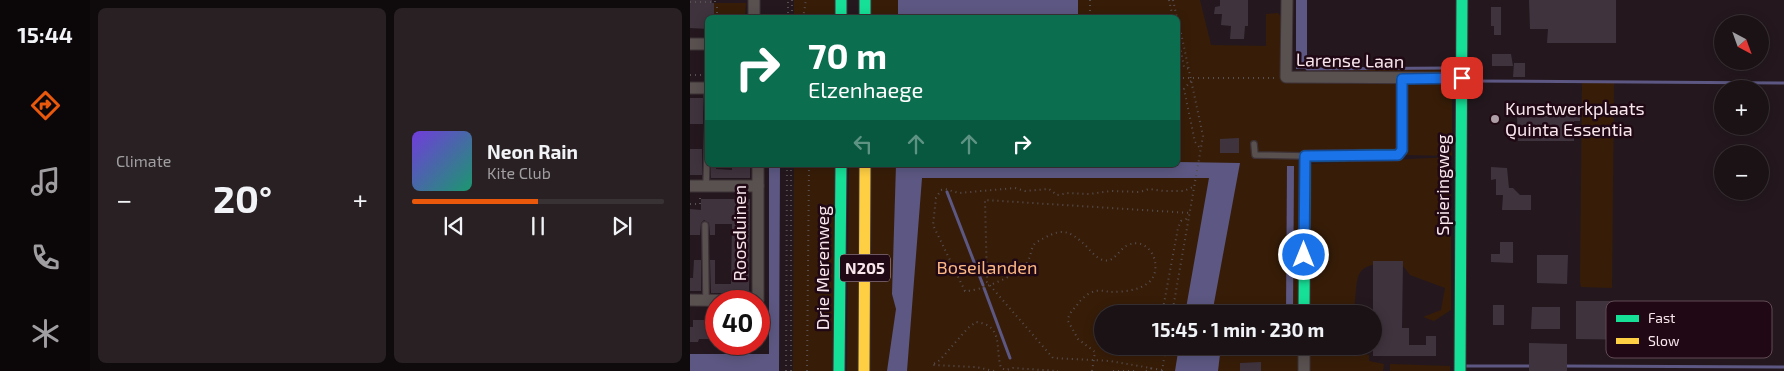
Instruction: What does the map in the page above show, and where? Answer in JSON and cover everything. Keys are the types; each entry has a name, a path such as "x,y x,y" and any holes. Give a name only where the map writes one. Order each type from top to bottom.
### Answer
{"main road":[{"path":"841,0 841,15"},
{"path":"865,0 865,15"},
{"name":"Spieringweg","path":"1460,371 1462,0"},
{"path":"1304,305 1305,156 1398,155 1402,150 1402,79"},
{"name":"Drie Merenweg","path":"840,371 841,167"},
{"name":"N205","path":"864,371 865,167"}],"street":[{"path":"754,0 754,15"},
{"name":"Larense Laan","path":"1287,0 1286,78 1462,78"},
{"path":"690,44 705,44"},
{"path":"690,88 705,88"},
{"name":"Roosduinen","path":"758,167 758,290"},
{"path":"699,186 758,186"},
{"path":"690,300 705,300"},
{"path":"1304,355 1304,371"}],"lane":[{"path":"699,186 705,144"},
{"path":"1254,144 1255,154 1305,156"},
{"path":"705,226 706,290"}],"path":[{"path":"690,2 715,2 715,0"},
{"path":"788,0 788,15"},
{"path":"792,0 792,15"},
{"path":"804,15 806,0"},
{"path":"1090,0 1090,15"},
{"path":"1169,0 1172,15"},
{"path":"1173,0 1176,15"},
{"path":"717,7 717,15"},
{"path":"1174,305 1203,136 1180,31"},
{"path":"1180,46 1184,67 1189,70"},
{"path":"690,75 705,75"},
{"path":"1180,78 1286,78"},
{"path":"1191,79 1184,89 1195,142 1201,149"},
{"path":"786,371 787,167"},
{"path":"791,371 792,167"},
{"path":"807,371 809,167"},
{"path":"690,204 700,204 699,186"},
{"path":"1092,371 1095,352 1078,339 1068,321 1068,317 1079,302 1092,292 1097,290 1126,291 1146,285 1154,275 1156,263 1154,254 1149,248 1129,245 1110,260 1102,260 1095,256 1078,238 1064,232 1055,232 1035,243 1027,264 1021,270 1000,282 968,292 961,283 934,230 936,198 941,190 948,189 959,193 1015,188 1025,191 1049,189 1057,196 1069,193 1140,192 1149,189 1184,191 1194,186"},
{"path":"1164,355 1162,370 1090,359 1053,358 989,285 986,279 985,200 1190,212"},
{"path":"1164,305 1178,228 1181,221 1189,218"},
{"path":"994,371 932,365 940,360 968,328 976,322 985,323 992,328 998,338 998,359 1001,368 1006,370 1014,368 1053,369 1058,371"},
{"path":"1011,371 1014,368"},
{"path":"1146,371 1152,368"},
{"path":"1113,371 1134,371"}],"green space":[{"path":"794,0 836,0 836,15 794,15"},
{"name":"Boseilanden","path":"866,0 1200,0 1211,45 1266,46 1266,14 1278,13 1282,18 1282,71 1452,69 1452,156 1309,153 1306,305 1094,305 1094,355 1305,355 1305,371 866,371 869,167 1180,167 1180,15 866,15"},
{"path":"714,3 746,3 745,15 714,15"},
{"path":"1582,83 1614,83 1612,288 1581,287 1580,282"},
{"path":"1451,157 1451,310 1434,321 1423,317 1441,310 1445,288 1410,275 1400,262 1372,265 1365,268 1360,273 1358,279 1355,305 1310,305 1310,164"},
{"path":"794,167 835,167 834,371 793,371"},
{"path":"849,167 860,167 860,371 847,371"},
{"path":"1309,355 1369,355 1369,361 1384,364 1383,371 1308,371"},
{"path":"1390,364 1450,366 1450,371 1390,371"}],"shaded area":[{"path":"898,0 1078,0 1078,15 898,15"},
{"path":"1296,0 1307,0 1307,69 1296,69"},
{"path":"1180,162 1240,163 1214,305 1187,305 1209,178 922,178 907,371 887,371 896,309 892,294 896,167 1180,167"},
{"path":"1287,166 1294,166 1293,305 1286,305"},
{"path":"769,167 780,167 779,371 690,371 690,354 770,355"},
{"path":"1178,355 1220,355 1218,371 1175,371"}],"building":[{"path":"690,0 712,0 712,3 714,3 714,15 705,15 705,29 690,28"},
{"path":"1220,0 1248,0 1248,26 1245,26 1244,39 1230,39 1231,26 1221,25 1222,14 1214,14 1215,7 1220,6"},
{"path":"1529,0 1616,0 1616,43 1547,43 1548,29 1530,29"},
{"path":"1491,7 1501,7 1501,35 1494,35 1494,26 1491,26"},
{"path":"1492,54 1511,54 1513,66 1492,66"},
{"path":"1514,63 1525,63 1525,77 1513,77"},
{"path":"690,98 703,98 703,124 690,124"},
{"path":"1556,106 1581,106 1580,121 1574,121 1574,141 1518,141 1517,116 1549,116 1549,113 1556,112"},
{"path":"1239,138 1239,153 1220,153 1220,139"},
{"path":"690,149 702,149 702,175 690,175"},
{"path":"711,167 732,170 732,167 750,167 750,178 711,178"},
{"path":"1491,167 1507,168 1509,188 1513,188 1520,195 1531,195 1531,210 1502,210 1503,195 1496,195 1496,179 1491,180"},
{"path":"701,199 750,199 749,290 711,290 710,260 715,260 715,284 731,284 732,224 715,224 715,235 710,235 709,223 704,220 701,223 700,235 690,235 690,209 701,210"},
{"path":"1500,242 1513,242 1513,263 1491,262 1491,254 1500,254"},
{"path":"1537,255 1568,255 1567,284 1537,283"},
{"path":"694,260 701,260 701,291 690,291 690,278 693,278"},
{"path":"1373,261 1403,261 1402,328 1409,328 1409,345 1426,345 1426,336 1436,336 1436,356 1373,356 1382,355 1382,305 1373,305"},
{"path":"1576,301 1606,301 1606,339 1576,339"},
{"path":"1493,305 1504,305 1504,325 1493,325"},
{"path":"1532,307 1560,307 1560,329 1531,329"},
{"path":"693,320 705,320 705,339 699,339 698,342 690,342 690,327 693,327"},
{"path":"1529,343 1567,344 1567,371 1529,371"},
{"path":"1261,362 1261,371 1240,371 1240,363"}],"waterway":[{"path":"1307,69 1451,68"},
{"path":"1470,81 1784,83"},
{"path":"947,192 983,285"},
{"path":"984,288 1010,358"},
{"path":"1466,366 1531,366"},
{"path":"1565,366 1784,367"}],"traffic: fast":[{"path":"841,0 841,15"},
{"path":"865,0 865,15"},
{"path":"1460,371 1462,0"},
{"path":"1304,305 1305,156 1398,155 1402,150 1402,79"},
{"path":"839,371 841,167"}],"traffic: slow":[{"path":"864,371 865,167"}],"place":[{"name":"Kunstwerkplaats Quinta Essentia","path":"1495,119"}],"route":[{"path":"1304,255 1305,156 1398,155 1402,150 1402,79 1462,78"}]}
